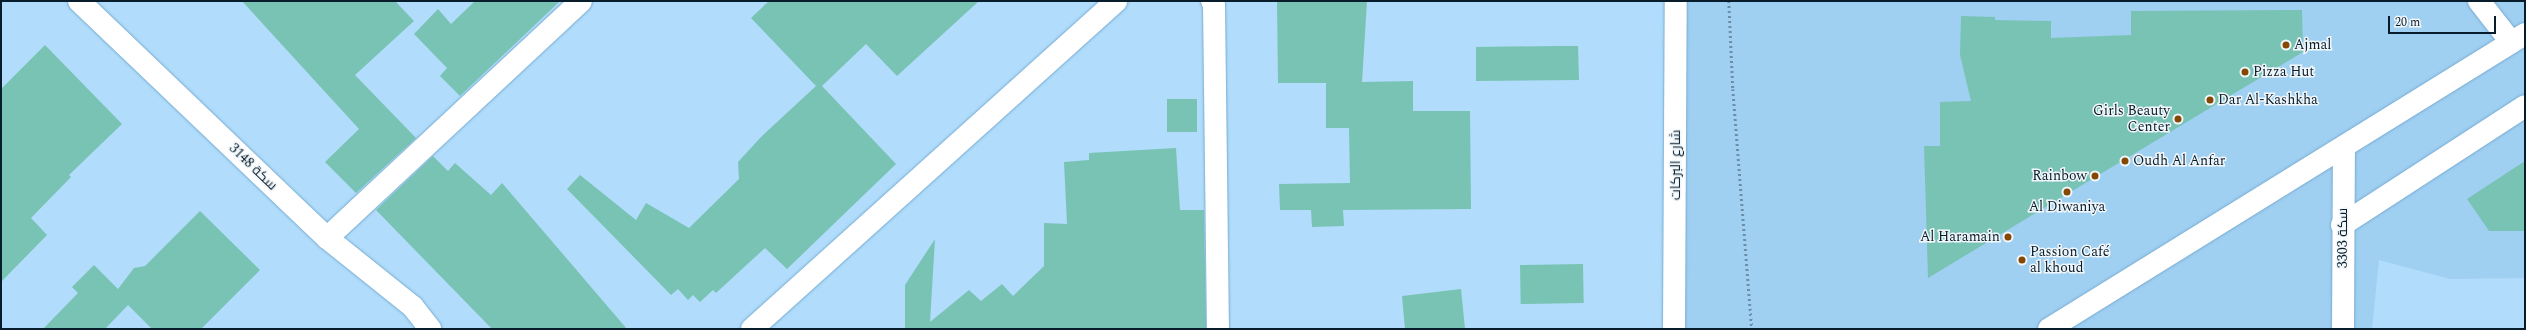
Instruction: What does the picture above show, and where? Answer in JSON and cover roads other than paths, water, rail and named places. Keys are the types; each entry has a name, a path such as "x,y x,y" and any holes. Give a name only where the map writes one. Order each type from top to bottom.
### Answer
{"street":[{"name":"سكة 3148","path":"79,1 327,238 413,307 430,329"},
{"path":"327,238 581,1"},
{"path":"752,329 1116,1"},
{"path":"1212,1 1214,5 1218,329"},
{"name":"شارع البركات","path":"1674,329 1676,1"},
{"path":"2049,329 2518,38 2479,1"},
{"path":"2342,225 2525,106"},
{"name":"سكة 3303","path":"2343,329 2342,225 2344,147"},
{"path":"1675,303 1689,329"}],"place":[{"name":"Ajmal","path":"2286,45"},
{"name":"Pizza Hut","path":"2245,72"},
{"name":"Dar Al-Kashkha","path":"2210,100"},
{"name":"Girls Beauty Center","path":"2178,119"},
{"name":"Oudh Al Anfar","path":"2125,161"},
{"name":"Rainbow","path":"2095,176"},
{"name":"Al Diwaniya","path":"2067,192"},
{"name":"Al Haramain","path":"2008,237"},
{"name":"Passion Café al khoud","path":"2022,260"}]}
